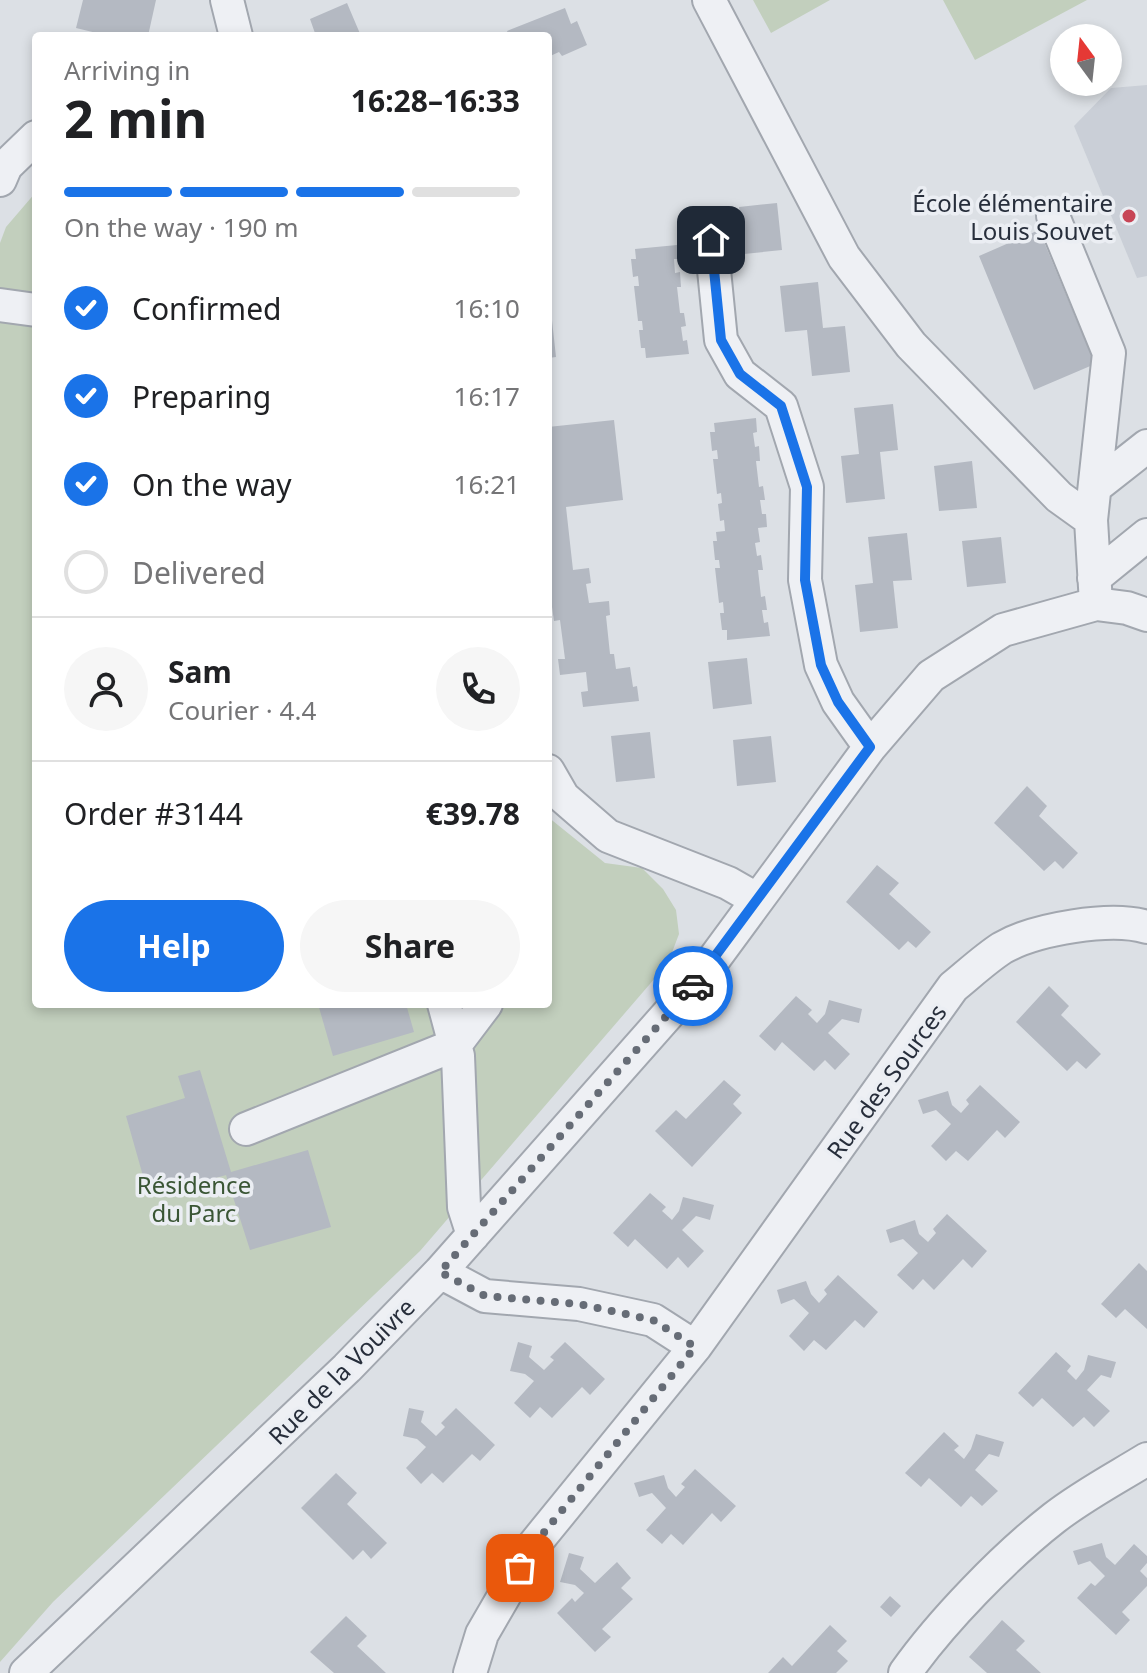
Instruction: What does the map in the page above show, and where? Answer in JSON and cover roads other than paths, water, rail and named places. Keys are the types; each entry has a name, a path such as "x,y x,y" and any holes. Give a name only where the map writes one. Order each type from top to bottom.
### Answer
{"street":[{"path":"227,0 235,32"},
{"path":"709,0 844,257 911,345 1059,497 1091,520"},
{"path":"0,180 6,166 32,141"},
{"path":"1053,216 1109,353 1091,520 1095,591"},
{"path":"711,240 721,340 740,374 781,406 807,487 805,580 821,665 838,702 870,747"},
{"path":"0,305 32,309"},
{"path":"1095,487 1147,446"},
{"path":"1095,591 1147,535"},
{"path":"1095,591 1147,615"},
{"name":"Rue de la Vouivre","path":"26,1673 347,1368 440,1272 700,978 870,747 931,676 1003,630 1095,591"},
{"path":"552,778 563,797 608,836 728,883 756,899"},
{"name":"Rue des Sources","path":"470,1673 482,1634 533,1546 695,1347 953,987 1003,948 1068,926 1134,923 1147,927"},
{"path":"445,1008 458,1056 464,1207 473,1235"},
{"path":"246,1129 455,1045 483,1008"},
{"path":"440,1272 485,1296 579,1304 653,1320 695,1347"},
{"path":"905,1673 920,1651 984,1582 1054,1518 1147,1459"}],"place":[{"name":"École élémentaire Louis Souvet","path":"1129,216"}],"park label":[{"name":"Résidence du Parc","path":"194,1198"}]}
